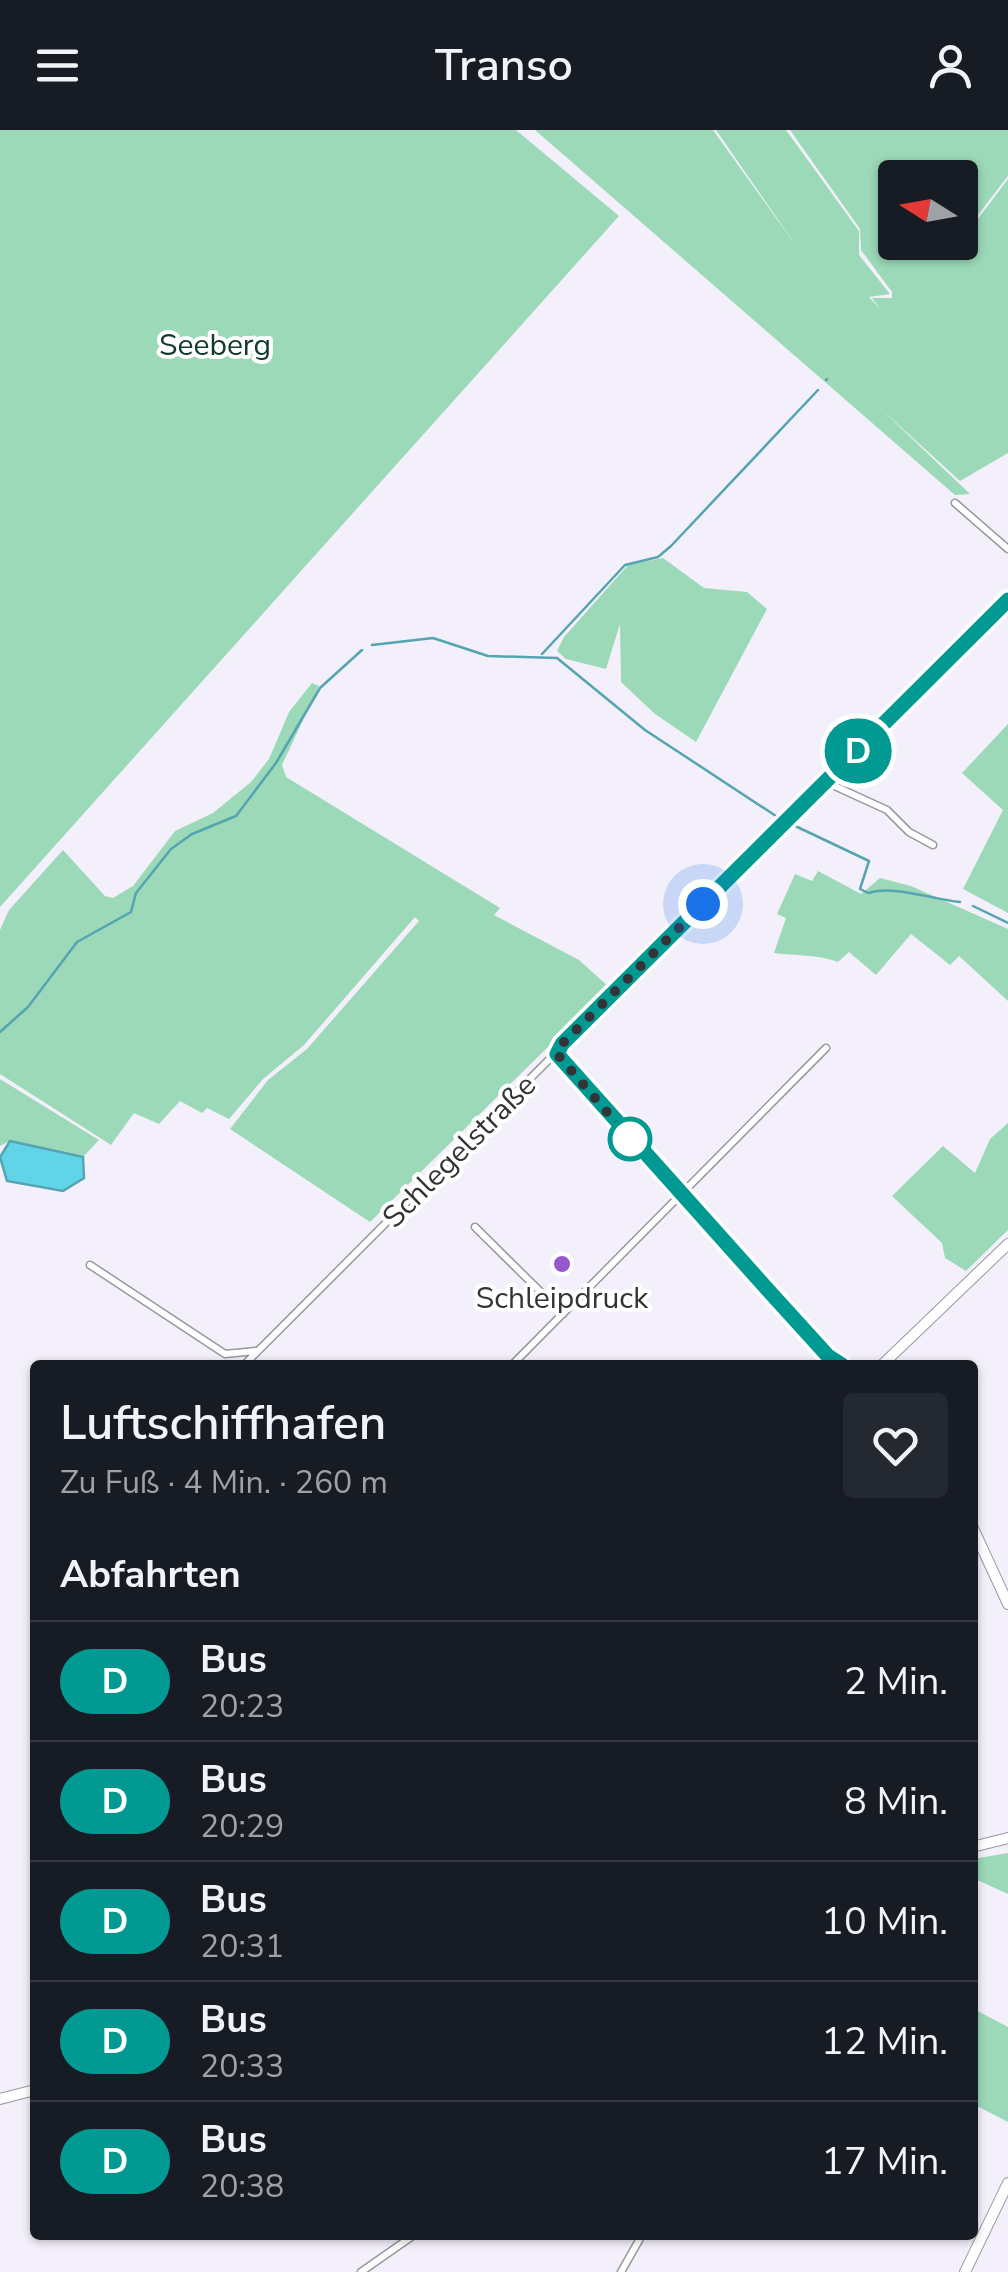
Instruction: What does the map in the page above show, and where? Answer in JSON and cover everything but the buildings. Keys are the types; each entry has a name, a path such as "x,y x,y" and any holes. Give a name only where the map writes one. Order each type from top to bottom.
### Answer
{"main road":[{"path":"888,1360 1008,1244"},
{"path":"897,1360 916,1336"},
{"path":"978,1539 1008,1604"},
{"path":"978,1846 1008,1838"},
{"path":"0,2099 30,2091"},
{"path":"965,2272 1008,2183"}],"street":[{"path":"955,502 1008,549"},
{"name":"Schlegelstraße","path":"249,1360 1008,600"},
{"path":"828,782 887,810 909,832 933,845"},
{"path":"517,1360 826,1048"},
{"path":"557,1054 680,1195 834,1360"},
{"path":"476,1226 563,1314"},
{"path":"90,1266 225,1354 259,1350"},
{"path":"828,1356 830,1360"},
{"path":"361,2272 407,2240"},
{"path":"621,2272 639,2240"}],"green space":[{"name":"Seeberg","path":"0,130 516,130 619,216 0,907"},
{"path":"535,130 713,130 799,250 716,130 786,130 859,231 859,255 890,294 869,297 880,309 872,298 892,298 892,292 861,250 860,229 790,130 1008,130 1008,176 978,215 978,160 878,160 878,260 978,260 978,219 1008,179 1008,453 960,481 880,408 970,494 955,495"},
{"path":"663,558 704,588 747,592 767,609 696,742 655,714 621,682 620,624 606,669 566,659 557,651 564,637 628,565"},
{"path":"312,683 319,686 282,765 286,777 500,908 494,915 579,960 609,987 370,1222 230,1129 268,1080 307,1049 419,921 415,917 304,1045 263,1079 229,1119 207,1108 202,1113 180,1101 159,1124 134,1113 111,1145 0,1074 0,930 9,910 63,850 105,896 113,898 133,886 175,831 213,813 251,782 269,759 289,712"},
{"path":"1008,724 1008,913 963,889 1003,810 962,773"},
{"path":"818,871 861,894 880,878 911,886 1008,929 1008,1001 959,956 950,965 911,934 876,975 849,952 838,962 774,953 786,918 777,914 795,874 812,881"},
{"path":"0,1079 99,1140 83,1157 10,1141 0,1146"},
{"path":"1008,1123 1008,1230 966,1271 945,1258 942,1243 892,1196 943,1146 975,1173 990,1139"},
{"path":"1008,1853 1008,1894 978,1880 978,1858"},
{"path":"978,2011 1008,2027 1008,2122 978,2107"}],"water":[{"path":"10,1141 83,1157 84,1178 63,1191 7,1181 0,1157"}],"waterway":[{"path":"542,654 625,565 658,557 671,546 818,390"},
{"path":"372,645 433,638 488,656 557,658 645,730 779,818"},
{"path":"0,1032 28,1007 77,942 131,912 136,893 171,849 192,834 236,816 276,763 320,688 362,650"},
{"path":"791,824 869,861 860,889 868,893 902,892 960,902"},
{"path":"973,906 1008,923"}],"bus line":[{"name":"D","path":"836,1360 828,1356 557,1054 562,1044 1008,600"}],"place":[{"name":"Schleipdruck","path":"562,1264"}],"route":[{"path":"630,1139 557,1054 562,1044 703,904"}]}
